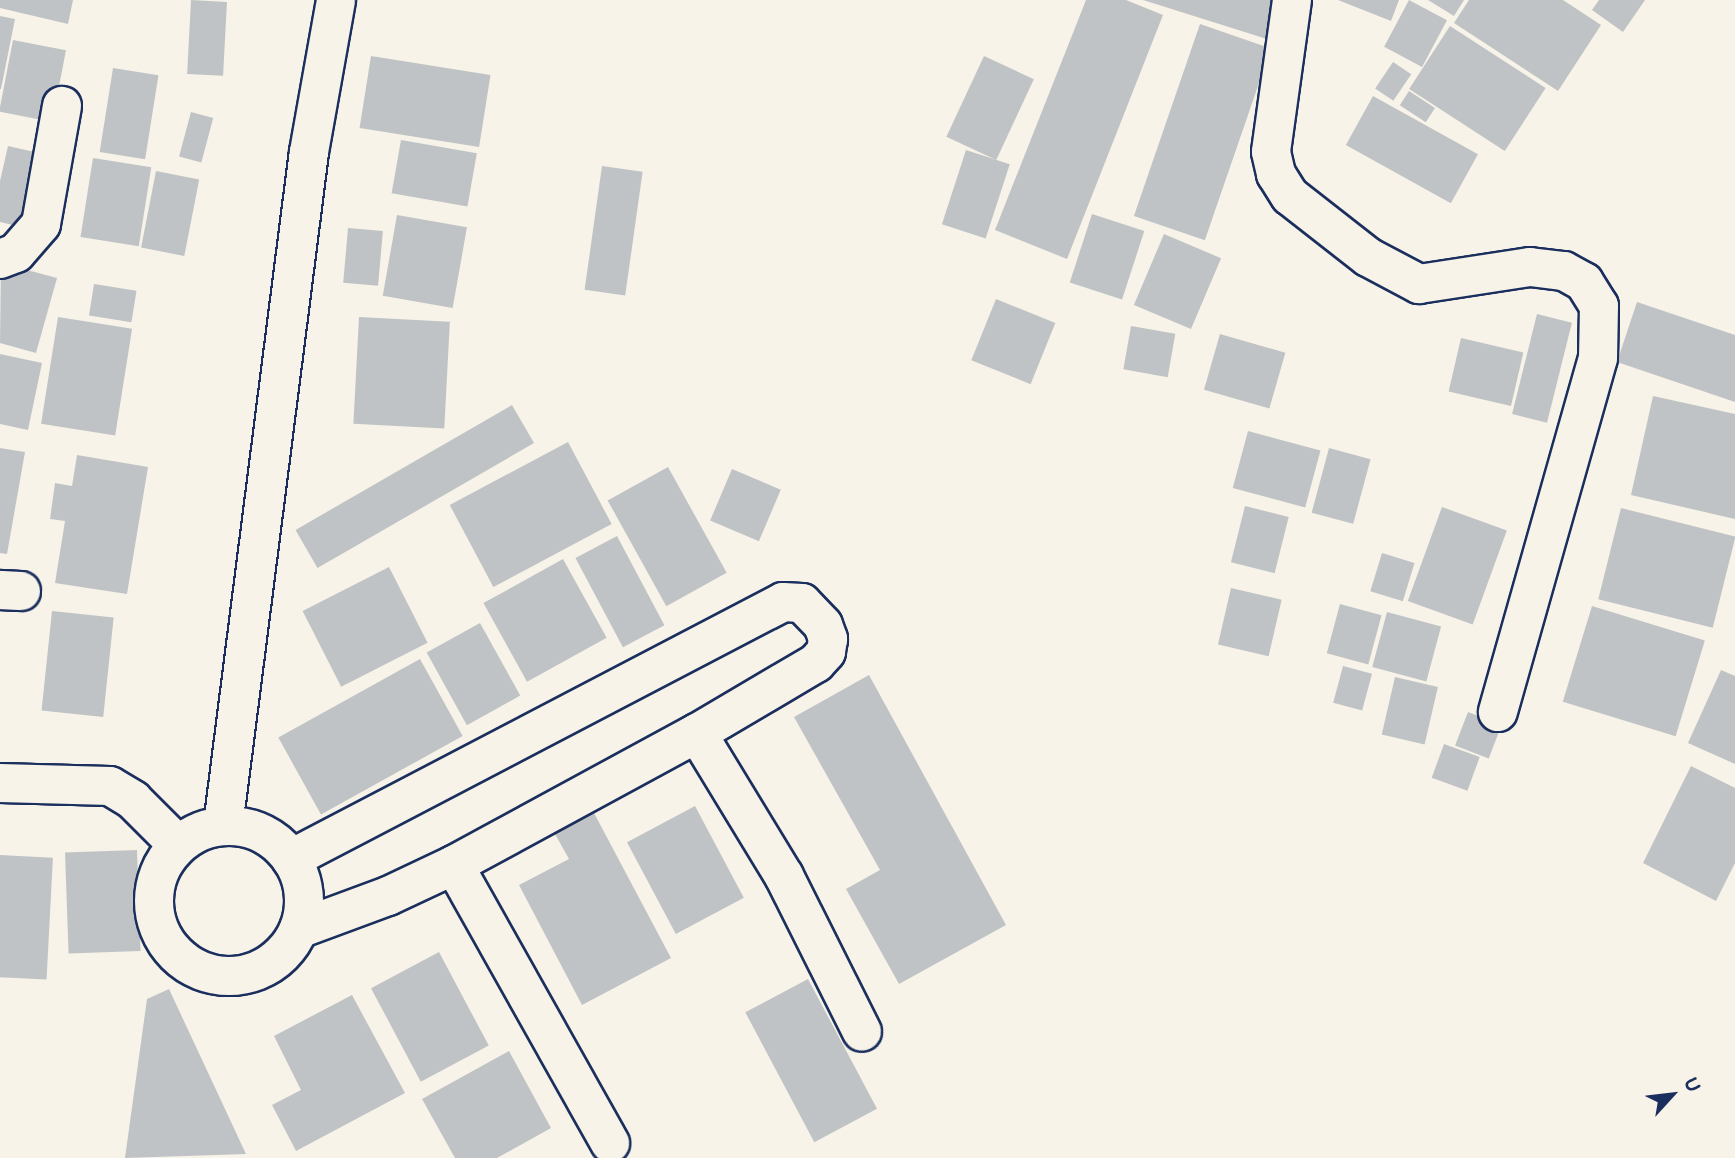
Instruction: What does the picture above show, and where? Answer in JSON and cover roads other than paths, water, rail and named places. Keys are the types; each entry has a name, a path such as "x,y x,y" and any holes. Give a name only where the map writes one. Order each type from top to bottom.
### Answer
{"street":[{"path":"223,826 309,152 336,0"},
{"path":"1292,0 1271,152 1276,174 1298,204 1368,257 1419,284 1530,267 1564,271 1584,282 1600,306 1598,358 1498,712"},
{"path":"0,259 16,253 41,224 62,106"},
{"path":"292,859 783,601 803,603 816,614 828,639 826,652 816,663 697,733 454,865 388,896 299,929"},
{"path":"697,733 784,876 862,1032"},
{"path":"0,783 110,786 133,800 178,845"},
{"path":"223,826 261,833 292,859 305,901 299,929 287,950 268,966 246,975 221,976 197,970 162,936 155,912 155,888 178,845 199,832 223,826"},
{"path":"454,865 610,1143"}]}
